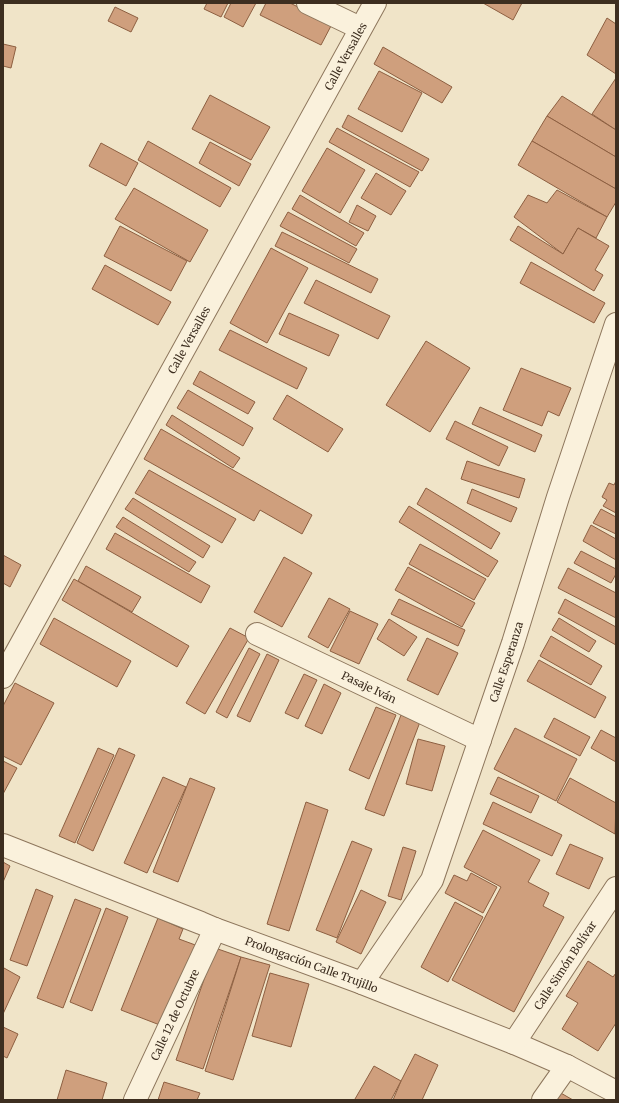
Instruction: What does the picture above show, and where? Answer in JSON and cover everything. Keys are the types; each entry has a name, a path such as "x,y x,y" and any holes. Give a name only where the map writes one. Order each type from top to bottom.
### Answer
{"street":[{"path":"308,3 360,28"},
{"name":"Calle Versalles","path":"3,677 375,3"},
{"name":"Calle Esperanza","path":"362,983 432,880 513,643 558,497 616,324"},
{"name":"Pasaje Iván","path":"256,634 480,740"},
{"name":"Prolongación Calle Trujillo","path":"3,845 214,929 362,983 514,1043 567,1066 616,1092"},
{"name":"Calle Simón Bolívar","path":"514,1043 616,888"},
{"name":"Calle 12 de Octubre","path":"135,1100 214,929"},
{"path":"543,1100 567,1066"}],"building":[{"path":"207,3 228,3 221,17 204,9"},
{"path":"231,3 256,3 243,27 224,17"},
{"path":"266,3 290,3 332,24 321,45 260,15"},
{"path":"483,3 522,3 513,20"},
{"path":"115,7 138,18 131,32 108,21"},
{"path":"607,18 616,24 616,74 587,55"},
{"path":"3,44 16,47 11,68 3,66"},
{"path":"383,47 452,87 442,103 374,64"},
{"path":"379,71 422,93 402,132 358,109"},
{"path":"616,78 616,130 592,114"},
{"path":"210,95 270,127 251,160 192,129"},
{"path":"562,96 616,130 616,157 547,116"},
{"path":"348,115 429,159 422,171 342,127"},
{"path":"547,116 616,157 616,189 532,141"},
{"path":"337,128 419,172 410,187 329,142"},
{"path":"148,141 231,188 220,207 138,160"},
{"path":"532,141 616,189 616,202 607,217 518,165"},
{"path":"210,142 251,164 239,186 199,163"},
{"path":"101,143 138,163 126,186 89,166"},
{"path":"327,148 365,170 340,213 302,191"},
{"path":"376,173 406,191 391,215 361,198"},
{"path":"134,188 208,230 190,262 115,219"},
{"path":"557,190 607,217 596,238 578,228 563,254 514,217 528,195 547,203"},
{"path":"300,195 364,233 356,246 292,209"},
{"path":"357,205 376,216 368,231 349,222"},
{"path":"288,212 357,249 349,263 280,226"},
{"path":"120,226 187,261 171,291 104,256"},
{"path":"518,226 563,254 578,228 609,246 595,270 603,275 594,291 510,240"},
{"path":"282,232 378,279 371,293 275,246"},
{"path":"271,248 308,268 267,343 230,323"},
{"path":"531,262 605,303 594,323 520,283"},
{"path":"105,265 171,302 158,325 92,289"},
{"path":"316,280 390,316 378,339 304,303"},
{"path":"289,313 339,335 329,356 279,334"},
{"path":"230,330 307,368 297,389 219,350"},
{"path":"426,341 470,368 430,432 386,405"},
{"path":"521,368 571,388 559,416 548,411 542,426 503,410"},
{"path":"200,371 255,402 248,414 193,384"},
{"path":"188,390 253,428 243,446 177,408"},
{"path":"287,395 343,429 328,452 273,419"},
{"path":"480,407 542,435 535,452 472,424"},
{"path":"172,415 240,458 233,468 166,425"},
{"path":"455,421 508,447 499,466 446,439"},
{"path":"161,429 312,515 302,534 260,510 254,521 144,459"},
{"path":"467,461 525,479 519,498 461,479"},
{"path":"149,470 236,519 222,543 135,493"},
{"path":"616,481 616,513 603,506 607,500 602,497 609,483 614,485"},
{"path":"426,488 500,533 491,549 417,504"},
{"path":"472,489 517,508 511,522 467,503"},
{"path":"133,498 210,546 203,558 125,509"},
{"path":"409,506 498,561 488,577 399,522"},
{"path":"601,509 616,517 616,534 593,523"},
{"path":"123,517 196,562 189,572 116,527"},
{"path":"591,525 616,539 616,560 583,541"},
{"path":"115,533 210,586 201,603 106,549"},
{"path":"420,544 486,579 474,600 409,564"},
{"path":"581,551 616,569 616,574 611,583 574,563"},
{"path":"3,555 21,565 10,587 3,583"},
{"path":"284,557 312,573 282,627 254,612"},
{"path":"86,566 141,597 132,612 78,581"},
{"path":"408,567 475,603 462,627 395,590"},
{"path":"568,568 616,593 616,618 558,588"},
{"path":"74,579 189,646 177,667 62,600"},
{"path":"329,598 350,609 328,648 308,637"},
{"path":"399,599 465,630 458,646 391,614"},
{"path":"565,599 616,627 616,645 558,613"},
{"path":"350,611 378,624 359,664 330,651"},
{"path":"54,618 131,661 117,687 40,644"},
{"path":"559,618 596,641 589,652 552,630"},
{"path":"389,619 417,637 404,656 377,639"},
{"path":"230,628 249,638 205,714 186,703"},
{"path":"551,636 602,666 591,685 540,656"},
{"path":"427,638 458,653 438,695 407,680"},
{"path":"249,648 260,654 227,718 216,712"},
{"path":"267,654 279,660 250,722 237,716"},
{"path":"539,660 606,697 595,718 527,681"},
{"path":"304,674 317,680 298,719 285,713"},
{"path":"15,683 54,703 21,765 3,756 3,706"},
{"path":"324,684 341,693 322,734 305,726"},
{"path":"376,707 396,715 369,779 349,770"},
{"path":"401,715 420,722 384,816 365,809"},
{"path":"554,718 590,737 580,756 544,737"},
{"path":"515,728 577,759 556,801 494,769"},
{"path":"601,730 616,738 616,762 591,748"},
{"path":"418,739 445,746 432,791 406,784"},
{"path":"98,748 114,755 75,843 59,836"},
{"path":"119,748 135,755 93,851 77,843"},
{"path":"3,761 17,768 3,794"},
{"path":"163,777 186,787 147,873 124,863"},
{"path":"498,777 539,796 531,813 490,794"},
{"path":"190,778 215,788 178,882 153,872"},
{"path":"570,778 616,803 615,834 557,802"},
{"path":"306,802 328,810 289,931 267,924"},
{"path":"493,802 562,835 552,856 483,824"},
{"path":"483,830 540,860 528,882 549,893 543,906 564,917 514,1012 452,980 501,887 464,867"},
{"path":"352,841 372,849 337,938 316,930"},
{"path":"570,844 603,858 589,889 556,874"},
{"path":"403,847 416,851 401,900 388,896"},
{"path":"3,862 10,866 3,882"},
{"path":"471,873 497,887 483,913 445,893 454,875 467,881"},
{"path":"36,889 53,896 27,966 10,960"},
{"path":"361,890 386,902 361,954 336,942"},
{"path":"75,899 101,909 63,1008 37,998"},
{"path":"455,902 483,917 448,982 421,967"},
{"path":"106,908 128,917 92,1011 70,1002"},
{"path":"158,918 183,929 179,939 198,946 165,1027 121,1010"},
{"path":"215,948 241,957 203,1069 176,1060"},
{"path":"241,957 270,965 233,1080 205,1071"},
{"path":"588,961 613,977 616,973 616,1023 598,1051 562,1029 578,1003 566,996"},
{"path":"4,968 20,977 3,1014 3,970"},
{"path":"270,973 309,984 291,1047 252,1036"},
{"path":"3,1027 18,1034 7,1058 3,1056"},
{"path":"415,1054 438,1065 422,1100 393,1100 401,1081"},
{"path":"374,1066 401,1081 391,1100 356,1100 355,1099"},
{"path":"66,1070 107,1083 102,1100 57,1100"},
{"path":"164,1082 200,1093 197,1100 158,1100"},
{"path":"559,1092 573,1100 554,1100"}]}
